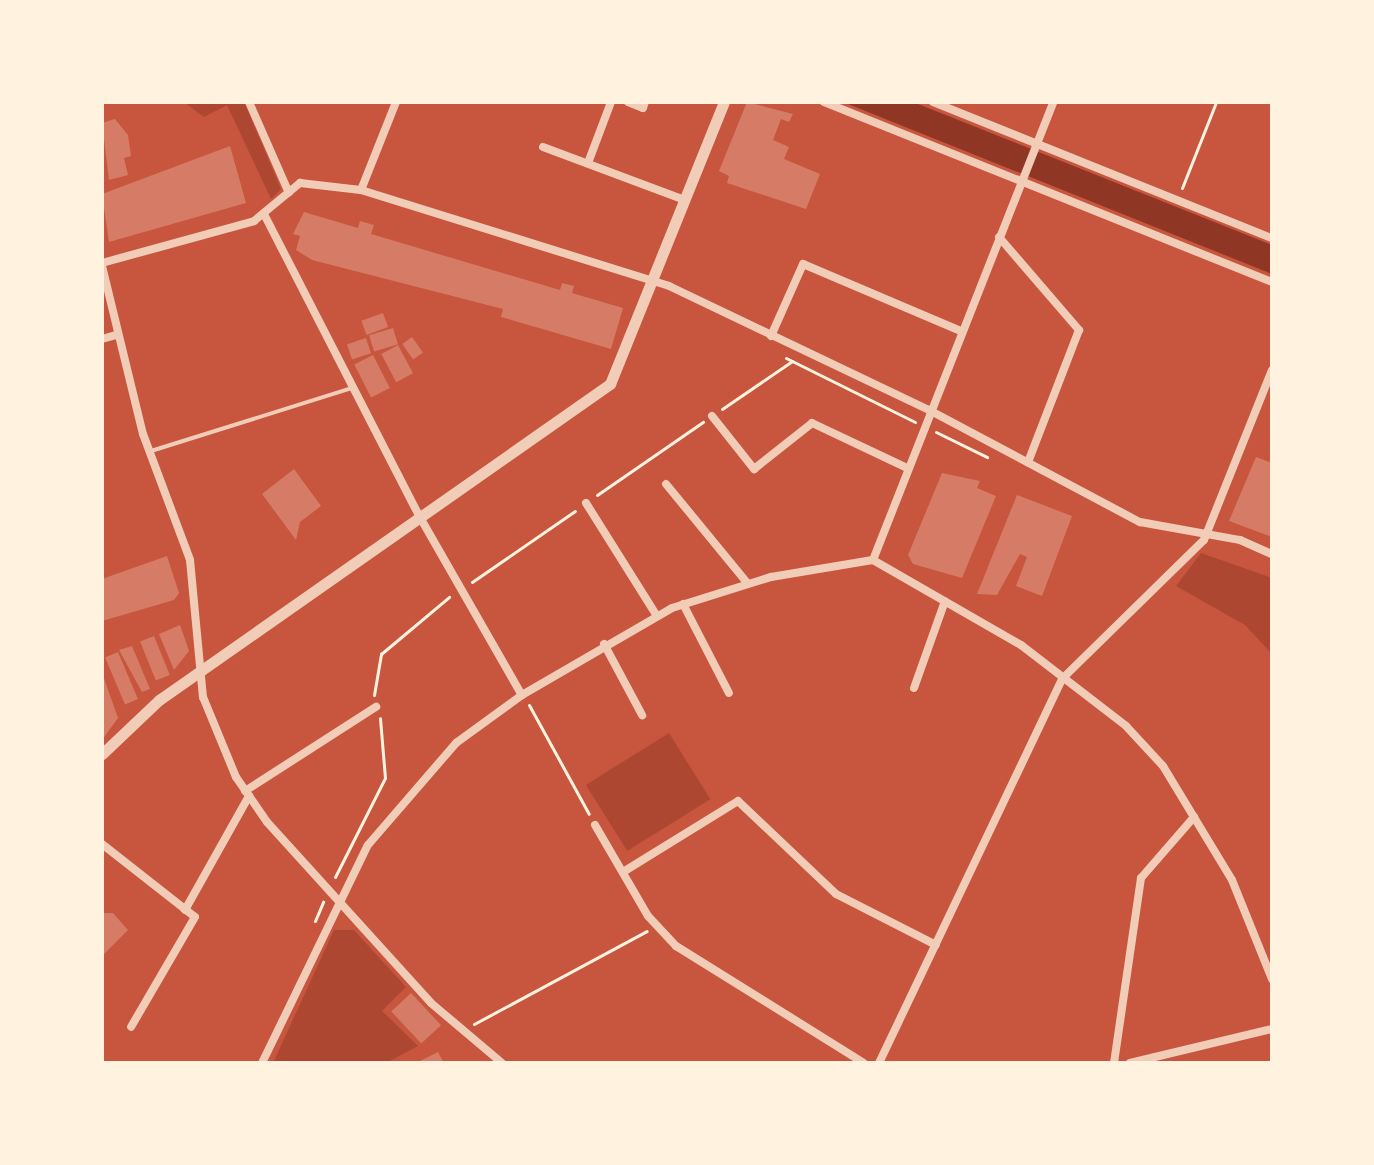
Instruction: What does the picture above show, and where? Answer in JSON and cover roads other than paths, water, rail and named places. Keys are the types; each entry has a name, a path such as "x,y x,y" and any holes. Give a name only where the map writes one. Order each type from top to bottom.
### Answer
{"street":[{"path":"249,102 289,193"},
{"path":"361,190 396,102"},
{"path":"588,163 611,102"},
{"path":"628,102 643,108 645,102"},
{"path":"102,754 197,674 610,384 724,102"},
{"path":"824,102 1272,282"},
{"path":"933,102 1035,146 1272,238"},
{"path":"873,560 929,410 1053,102"},
{"path":"543,147 685,200"},
{"path":"502,1063 431,1003 328,891 247,794 212,729 197,674 190,560 149,451 116,335 102,264 265,216 300,183 361,190 653,282 929,410 1140,522 1272,554"},
{"path":"265,216 421,519 525,698"},
{"path":"999,237 1079,330 1028,462"},
{"path":"771,336 803,264 961,331"},
{"path":"102,339 116,335"},
{"path":"879,1063 1063,678 1206,536 1272,370"},
{"path":"712,416 754,469 812,423 907,468"},
{"path":"666,484 748,584"},
{"path":"586,503 657,616"},
{"path":"262,1063 337,900 368,845 424,774 525,698 604,644 657,616 683,604 748,584 873,560 945,601 1063,678 1135,736 1194,817 1232,880 1272,979"},
{"path":"914,688 945,601"},
{"path":"683,604 729,693"},
{"path":"604,644 642,715"},
{"path":"185,910 247,794 376,707"},
{"path":"623,872 738,801 836,894 936,945"},
{"path":"1114,1063 1141,878 1194,817"},
{"path":"595,825 657,926 703,968 864,1063"},
{"path":"102,844 195,917 131,1027"},
{"path":"1130,1063 1272,1029"}],"lane":[{"path":"149,451 355,388"}]}
